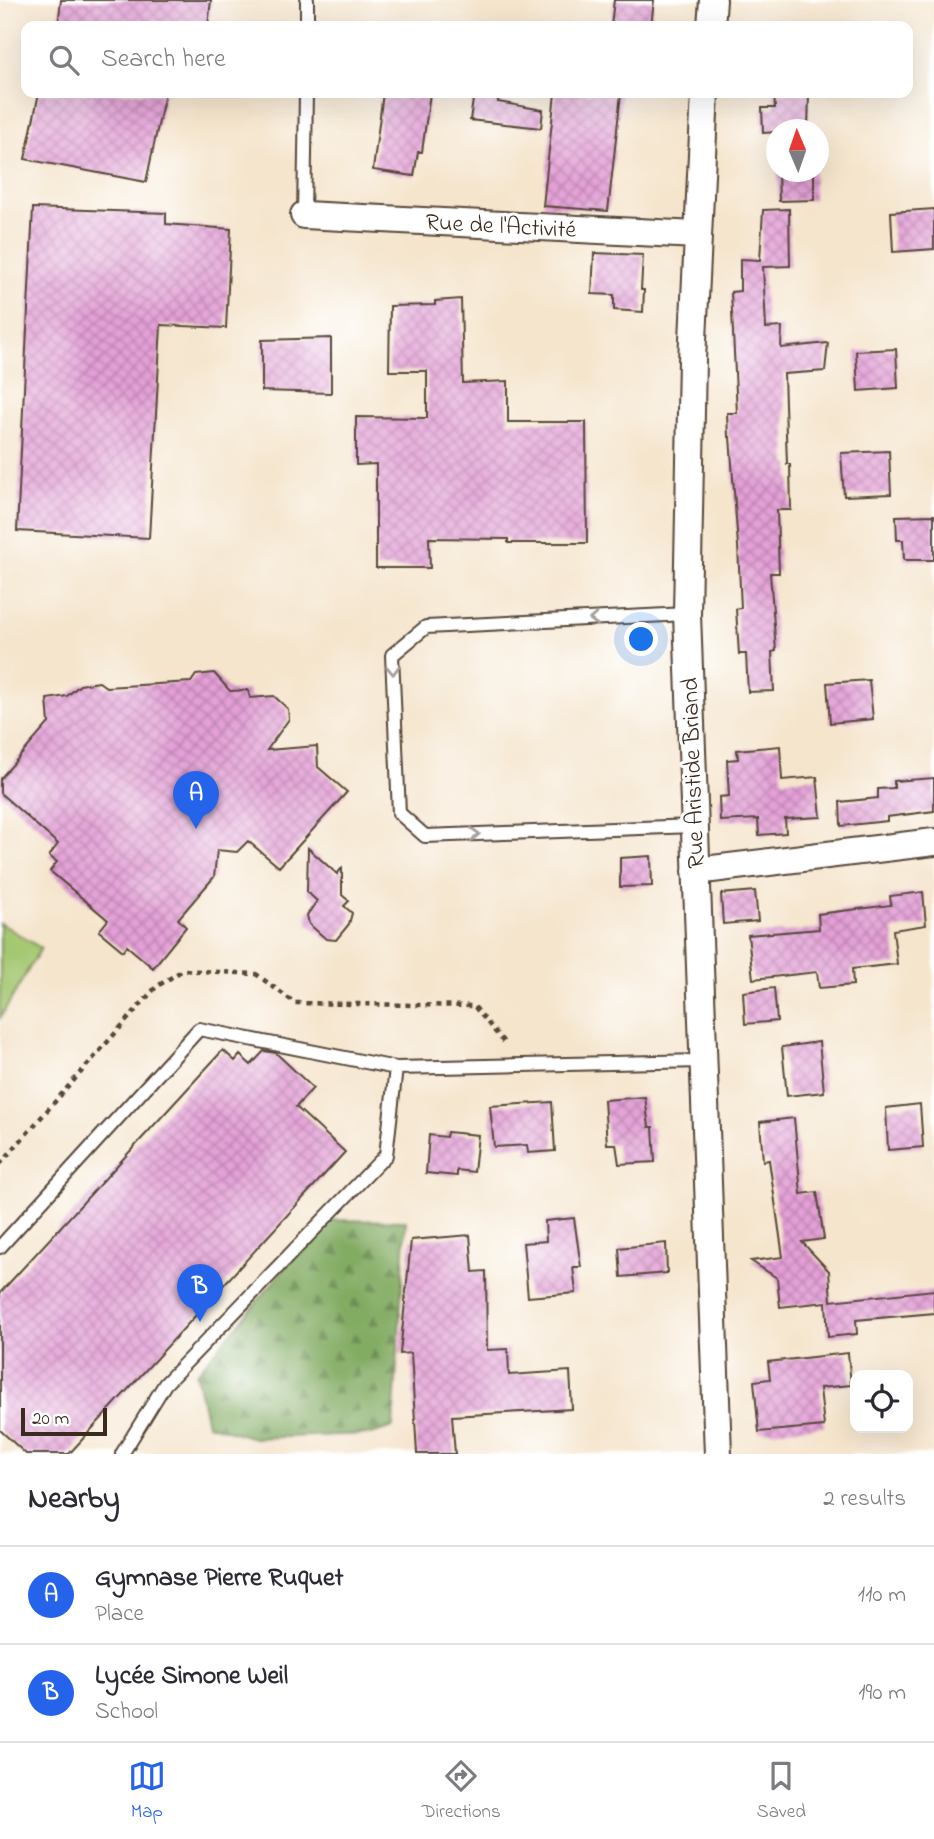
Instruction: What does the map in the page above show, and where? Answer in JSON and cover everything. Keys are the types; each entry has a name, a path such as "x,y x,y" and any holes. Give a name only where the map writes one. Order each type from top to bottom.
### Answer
{"street":[{"path":"711,21 713,0"},
{"name":"Rue Aristide Briand","path":"705,98 692,360 687,614 718,1454"},
{"name":"Rue de l'Activité","path":"304,215 697,234"},
{"path":"696,870 934,842"}],"lane":[{"path":"307,0 307,21"},
{"path":"304,215 306,98"},
{"path":"687,614 426,627 392,655 399,813 425,836 694,826"},
{"path":"0,1247 199,1029 396,1068 702,1061"},
{"path":"122,1454 165,1384 386,1155 396,1068"}],"green space":[{"path":"0,923 41,948 0,1018"},
{"path":"320,1220 406,1221 393,1427 371,1434 254,1438 207,1424 196,1374 292,1260"}],"building":[{"path":"61,0 211,0 209,21 59,21"},
{"path":"614,0 654,0 652,21 612,21"},
{"path":"38,98 164,98 146,182 25,159"},
{"path":"382,98 429,98 422,152 418,152 414,176 373,170"},
{"path":"473,98 498,98 498,102 543,110 541,128 470,120"},
{"path":"554,98 620,98 608,211 543,206"},
{"path":"774,98 809,98 808,119 766,119 766,133 763,133 762,108 775,108"},
{"path":"778,182 814,182 814,200 779,201"},
{"path":"33,208 166,213 166,224 231,229 226,328 161,325 149,538 17,531"},
{"path":"789,209 790,266 763,267 766,328 782,327 781,348 828,343 825,371 784,374 791,510 777,510 779,573 770,573 776,651 772,652 774,691 748,692 746,654 739,654 736,609 741,608 738,546 728,437 727,413 737,413 731,292 740,291 740,259 760,260 763,210"},
{"path":"934,209 934,249 893,252 891,212"},
{"path":"594,253 643,255 643,312 614,310 614,295 592,294"},
{"path":"461,299 463,383 508,381 508,422 586,422 587,543 508,543 508,539 429,538 430,568 376,568 376,464 356,465 356,417 427,418 427,371 389,371 390,306 435,305 435,301"},
{"path":"331,338 331,393 262,391 262,340"},
{"path":"896,349 898,388 858,391 856,351"},
{"path":"889,451 891,494 844,496 841,453"},
{"path":"934,515 934,560 904,560 903,540 897,540 896,516"},
{"path":"214,673 230,691 248,690 250,698 274,696 288,709 289,719 267,750 317,746 318,767 347,792 279,867 248,841 237,852 217,850 214,877 178,919 186,927 153,968 127,946 123,951 99,931 108,920 50,871 57,862 49,856 58,844 0,793 0,779 49,723 47,699 67,696 80,685 99,682 106,687 191,682 196,675"},
{"path":"869,680 873,719 830,723 827,683"},
{"path":"780,746 782,780 817,777 821,817 785,819 786,833 759,835 758,819 720,821 719,797 729,796 727,760 738,759 737,750"},
{"path":"934,778 934,811 887,817 887,821 841,826 840,802 878,798 878,789 894,788 894,781"},
{"path":"308,848 337,874 342,868 342,895 349,901 344,906 352,913 349,924 336,940 326,939 309,924 307,915 317,901 307,892"},
{"path":"651,856 652,886 620,887 620,858"},
{"path":"755,891 758,921 723,924 721,894"},
{"path":"923,892 926,925 893,930 897,964 852,969 853,985 819,988 817,972 753,979 748,935 819,929 818,914 891,905 890,896"},
{"path":"774,988 777,1021 745,1024 743,992"},
{"path":"819,1042 824,1092 787,1096 782,1047"},
{"path":"223,1050 235,1061 240,1055 251,1065 264,1051 276,1053 313,1088 296,1107 345,1152 69,1454 26,1454 0,1430 0,1293"},
{"path":"645,1097 649,1127 653,1127 655,1162 619,1164 616,1144 607,1144 604,1100"},
{"path":"552,1102 555,1151 528,1153 527,1145 494,1147 490,1106"},
{"path":"920,1104 923,1147 888,1150 886,1108"},
{"path":"794,1118 801,1194 817,1192 824,1239 802,1242 829,1271 831,1301 934,1290 934,1313 856,1320 857,1334 828,1337 826,1302 780,1307 777,1278 751,1261 783,1257 769,1160 763,1161 760,1122"},
{"path":"447,1132 478,1135 474,1172 457,1170 457,1176 426,1173 429,1135 446,1137"},
{"path":"574,1218 581,1267 573,1267 576,1293 528,1297 523,1243 546,1241 545,1221"},
{"path":"470,1235 473,1272 486,1271 487,1350 508,1349 509,1375 570,1371 572,1409 452,1416 455,1454 417,1454 411,1353 400,1354 411,1240"},
{"path":"666,1243 667,1273 621,1277 619,1248"},
{"path":"848,1353 850,1385 820,1388 824,1426 759,1432 754,1381 770,1379 768,1362"}],"place":[{"name":"Gymnase Pierre Ruquet","path":"196,829"},
{"name":"Lycée Simone Weil","path":"200,1322"}]}
